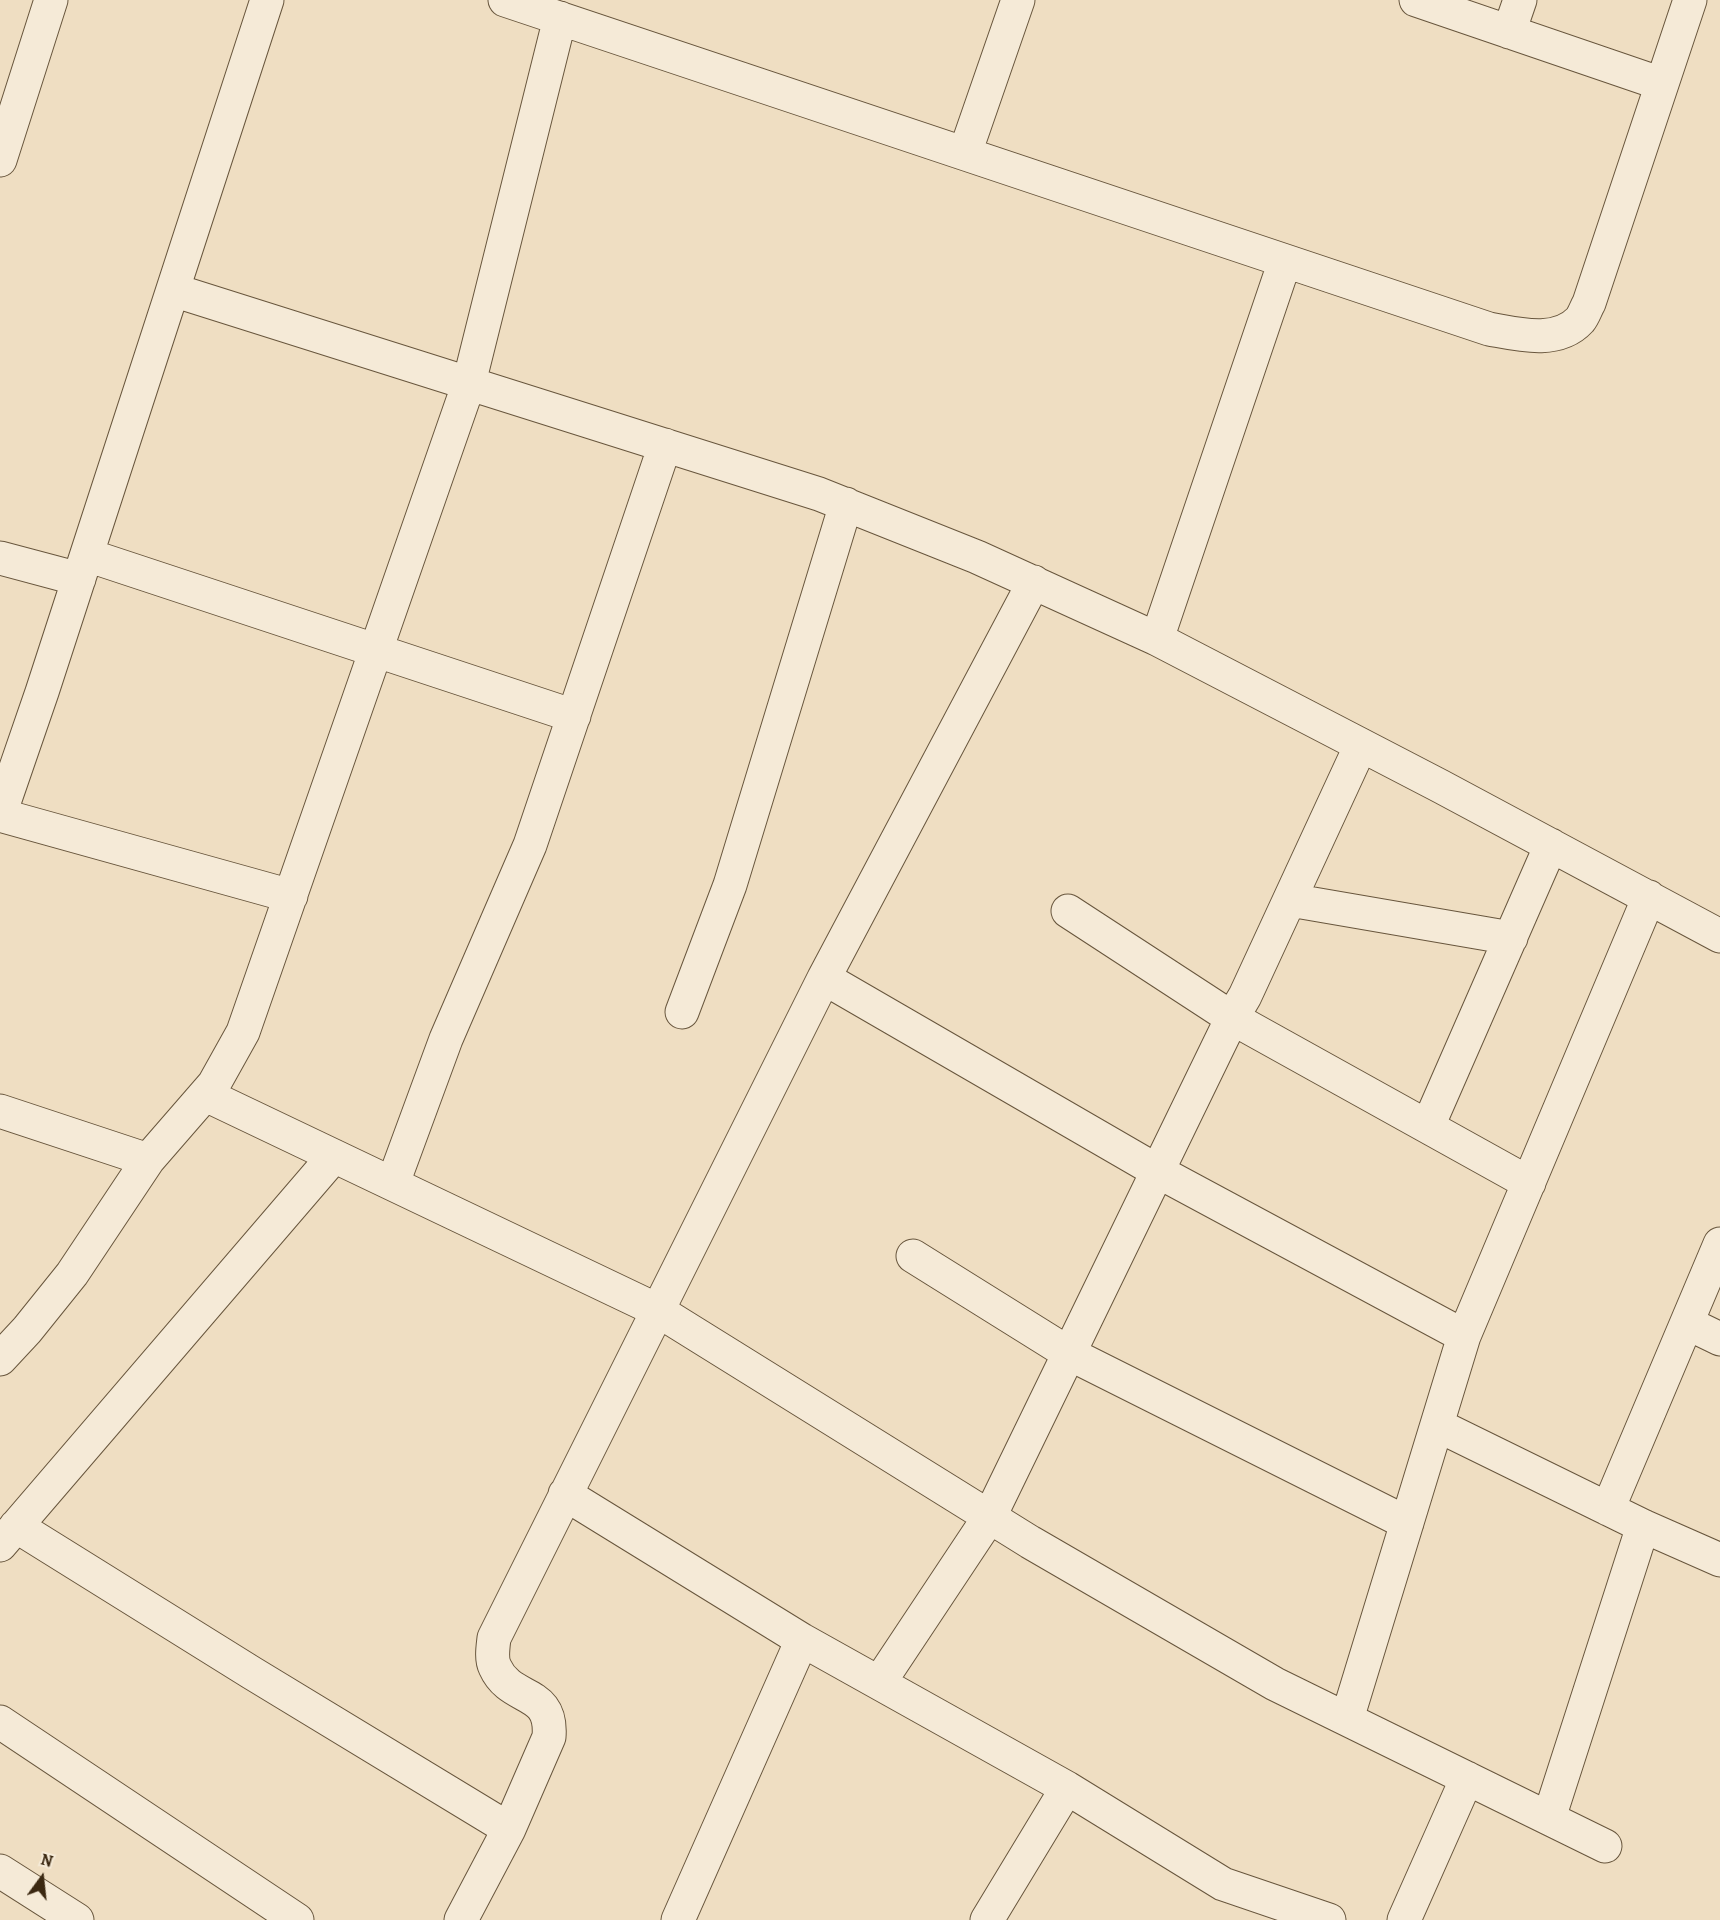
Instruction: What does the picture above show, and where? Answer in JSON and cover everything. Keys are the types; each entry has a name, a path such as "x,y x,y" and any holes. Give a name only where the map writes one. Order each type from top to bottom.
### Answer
{"street":[{"path":"0,160 51,0"},
{"path":"267,0 0,815 291,896"},
{"path":"506,0 1489,329 1532,336 1549,335 1566,329 1580,320 1589,303 1690,0"},
{"path":"965,153 1018,0"},
{"path":"1416,0 1662,84"},
{"path":"1509,32 1520,0"},
{"path":"0,1359 27,1330 72,1274 148,1160 206,1095 243,1032 469,382 560,18"},
{"path":"1157,639 1285,261"},
{"path":"173,290 469,382 846,504 977,557 1157,639 1720,936"},
{"path":"393,1183 446,1039 530,845 665,445"},
{"path":"682,1012 730,885 846,504"},
{"path":"0,558 83,567 377,651 574,716"},
{"path":"461,1920 509,1829 549,1737 551,1723 547,1712 534,1698 506,1684 494,1666 494,1638 824,978 1034,582"},
{"path":"879,1683 990,1516 1232,1018 1245,996 1361,745"},
{"path":"1428,1126 1551,845"},
{"path":"1347,1719 1464,1336 1649,897"},
{"path":"1290,900 1511,938"},
{"path":"1068,911 1232,1018 1529,1183"},
{"path":"824,978 1159,1172 1464,1336"},
{"path":"206,1095 657,1310 1030,1542 1275,1684 1605,1846"},
{"path":"0,1111 148,1160"},
{"path":"334,1156 8,1535 252,1673 509,1829"},
{"path":"1608,1509 1720,1244"},
{"path":"913,1256 1070,1354 1407,1523"},
{"path":"1687,1323 1720,1339"},
{"path":"1437,1425 1643,1526 1720,1560"},
{"path":"565,1494 802,1640 1067,1788 1223,1884 1329,1920"},
{"path":"1550,1818 1643,1526"},
{"path":"678,1920 802,1640"},
{"path":"0,1722 297,1920"},
{"path":"1404,1920 1467,1778"},
{"path":"987,1920 1067,1788"},
{"path":"0,1871 77,1920"}]}
